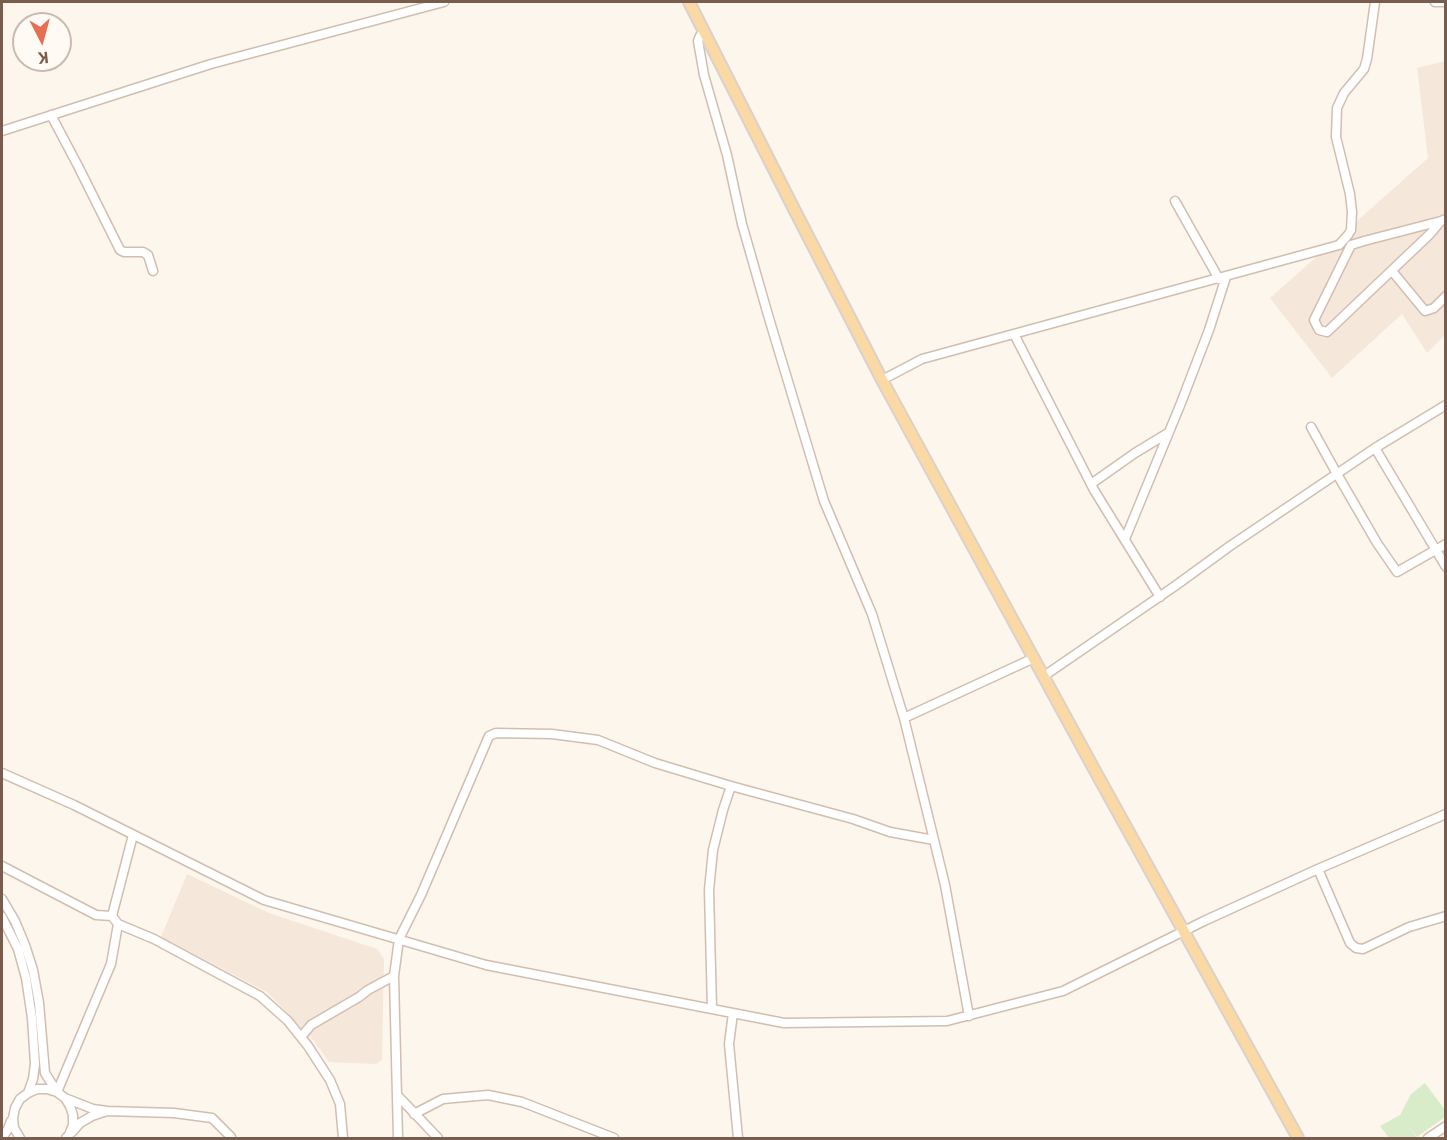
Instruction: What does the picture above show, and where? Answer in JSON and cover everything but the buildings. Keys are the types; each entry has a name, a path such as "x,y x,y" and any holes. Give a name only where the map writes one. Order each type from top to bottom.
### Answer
{"main road":[{"path":"689,2 882,380 1298,1138"}],"street":[{"path":"2,131 210,64 444,2"},
{"path":"882,380 922,359 1339,245 1351,230 1352,212 1336,137 1337,108 1344,93 1364,69 1375,2"},
{"path":"1435,2 1446,2"},
{"path":"704,32 698,41 704,75 771,326 824,501 872,614 904,718 945,885 969,1016"},
{"path":"51,115 120,250 143,252 148,255 153,271"},
{"path":"1125,539 1209,330 1222,278 1175,201"},
{"path":"1443,220 1327,332 1319,330 1314,320 1351,245 1443,220"},
{"path":"1392,271 1425,311 1434,308 1446,296"},
{"path":"1014,334 1091,484 1160,597"},
{"path":"1044,676 1375,448 1446,405"},
{"path":"1311,427 1377,543 1398,573 1446,543"},
{"path":"1091,484 1135,453 1169,433"},
{"path":"1375,448 1446,567"},
{"path":"904,718 1034,658"},
{"path":"398,1138 394,976 399,939 421,895 489,736 496,733 552,734 598,740 655,763 731,786 854,819 890,832 934,840"},
{"path":"2,773 74,805 264,900 486,965 784,1023 948,1022 1063,991 1184,931 1446,813"},
{"path":"712,1009 709,891 713,850 731,786"},
{"path":"112,916 133,835"},
{"path":"2,866 96,915 112,916 118,924 154,939 260,996 288,1021 330,1080 340,1104 344,1138"},
{"path":"1318,869 1350,944 1356,948 1363,949 1409,927 1446,916"},
{"path":"2,898 15,921 33,970 39,1003 45,1073 57,1092"},
{"path":"2,917 18,949 26,978 32,1018 35,1064 28,1093"},
{"path":"57,1092 111,964 118,924"},
{"path":"301,1037 311,1025 394,976"},
{"path":"733,1013 729,1044 738,1138"},
{"path":"2,1138 8,1130 20,1099 37,1089 57,1092 65,1098 106,1111 174,1113 212,1118 231,1138"},
{"path":"414,1114 443,1100 489,1095 522,1102 614,1138"},
{"path":"398,1096 438,1138"},
{"path":"65,1098 73,1115 73,1125 67,1137"},
{"path":"67,1137 80,1123 106,1111"},
{"path":"13,1118 14,1128 20,1138"},
{"path":"1428,1138 1446,1126"}],"shaded area":[{"path":"1445,61 1445,335 1427,353 1402,314 1332,378 1270,298 1428,158 1417,68"},
{"path":"187,874 269,913 377,949 384,959 382,1060 376,1064 329,1062 313,1040 267,992 161,937"}],"green space":[{"path":"1425,1083 1445,1110 1445,1117 1417,1137 1407,1124 1417,1138 1389,1138 1380,1126 1400,1115 1411,1094"}]}
